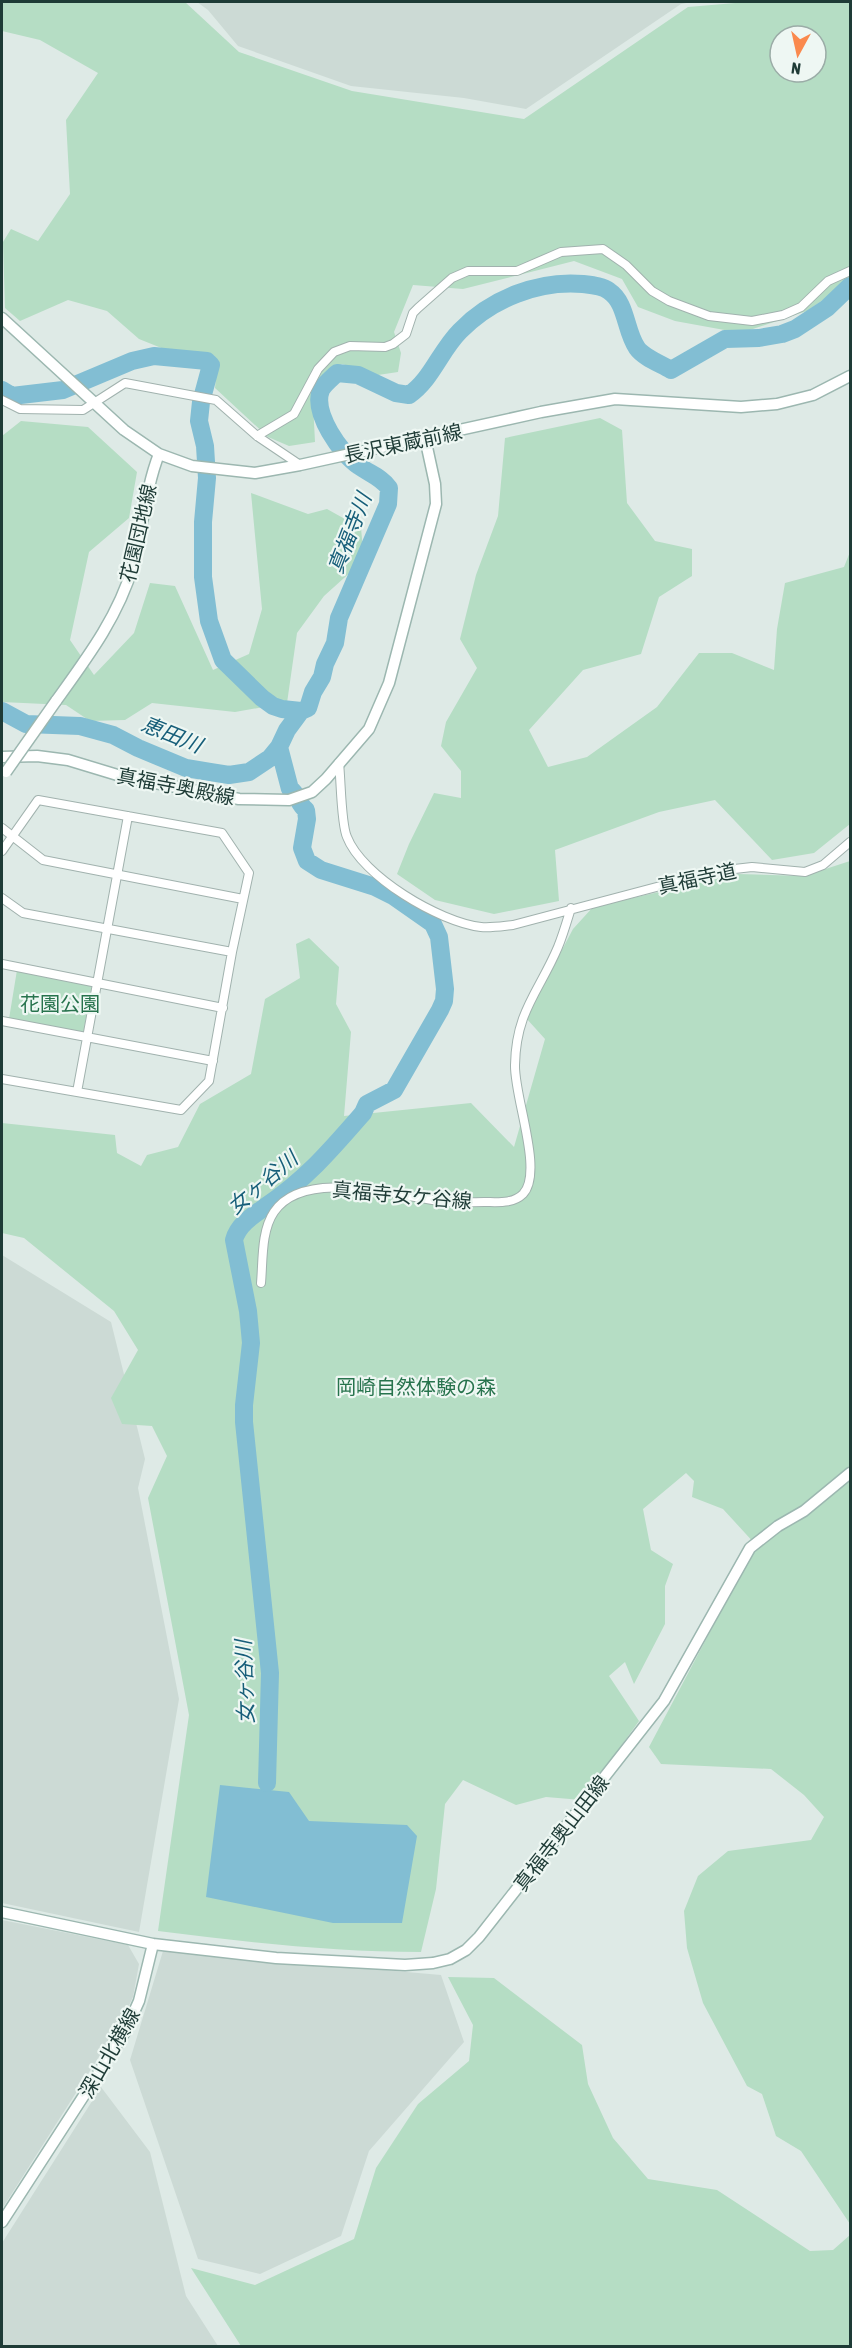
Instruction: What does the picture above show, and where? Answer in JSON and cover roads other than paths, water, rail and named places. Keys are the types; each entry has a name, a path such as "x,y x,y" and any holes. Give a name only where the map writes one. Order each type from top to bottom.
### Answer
{"street":[{"path":"257,436 294,414 318,369 334,352 350,346 385,347 393,344 406,334 413,313 418,308 452,279 468,271 517,271 561,252 603,249 626,265 652,291 669,302 709,316 752,321 783,315 801,307 828,281 850,271"},
{"name":"長沢東蔵前線","path":"2,318 124,430 159,454 216,470 255,473 337,458 542,412 615,399 741,407 777,404 813,395 850,376"},
{"path":"2,400 20,410 83,410 90,400 125,383 195,394 212,398 257,436 300,465"},
{"name":"真福寺奥殿線","path":"2,757 54,757 123,777 229,797 278,801 296,799 312,792 369,729 389,683 436,504 435,484 424,438"},
{"name":"花園団地線","path":"4,775 109,625 120,603 133,564 148,486 159,454"},
{"name":"真福寺道","path":"339,764 346,836 358,859 430,912 481,927 513,925 717,871 752,867 805,872 823,865 850,842"},
{"path":"2,851 38,800 222,833 249,873 209,1081 182,1110 2,1079"},
{"path":"77,1092 128,816"},
{"path":"2,828 43,860 243,899"},
{"path":"2,898 24,913 232,952"},
{"name":"真福寺女ケ谷線","path":"261,1283 270,1219 281,1204 296,1195 320,1188 348,1187 448,1202 493,1202 514,1201 525,1191 531,1178 532,1163 517,1095 516,1046 527,1004 558,947 571,908"},
{"path":"2,964 223,1008"},
{"path":"2,1021 213,1061"},
{"name":"真福寺奥山田線","path":"153,1944 276,1958 405,1965 450,1959 466,1950 479,1937 664,1701 750,1548 778,1526 804,1511 850,1473"},
{"path":"2,1912 153,1944"},
{"name":"深山北横線","path":"2,2222 125,2032 139,2001 153,1944"}],"water":[{"path":"220,1785 289,1792 309,1821 407,1825 417,1836 402,1923 333,1923 206,1897"}],"waterway":[{"name":"真福寺川","path":"2,390 12,396 63,390 132,361 154,356 207,361 211,365 201,402 199,421 205,446 207,478 203,522 203,577 209,621 223,660 273,706 301,711 308,708 313,692 322,677 325,664 335,643 339,618 388,504 389,488 386,484 363,469 344,452 324,421 319,399 321,390 337,373 358,375 396,393 409,395 424,381 460,331 486,310 516,294 549,285 566,284 593,285 609,291 615,296 623,310 637,348 671,370 725,339 759,338 795,329 827,308 850,286"},
{"name":"恵田川","path":"2,711 26,724 80,726 113,735 186,768 229,775 249,772 270,758 301,711"},
{"name":"女ヶ谷川","path":"267,1783 270,1673 244,1422 251,1343 248,1311 234,1240 246,1221 293,1185 340,1140 363,1113 367,1104 394,1090 440,1010 444,1001 445,989 439,937 433,924 393,896 375,887 321,870 307,861 302,848 307,819 306,810 290,789 279,747"}],"park label":[{"name":"花園公園","path":"60,1003"},
{"name":"岡崎自然体験の森","path":"416,1386"}]}
